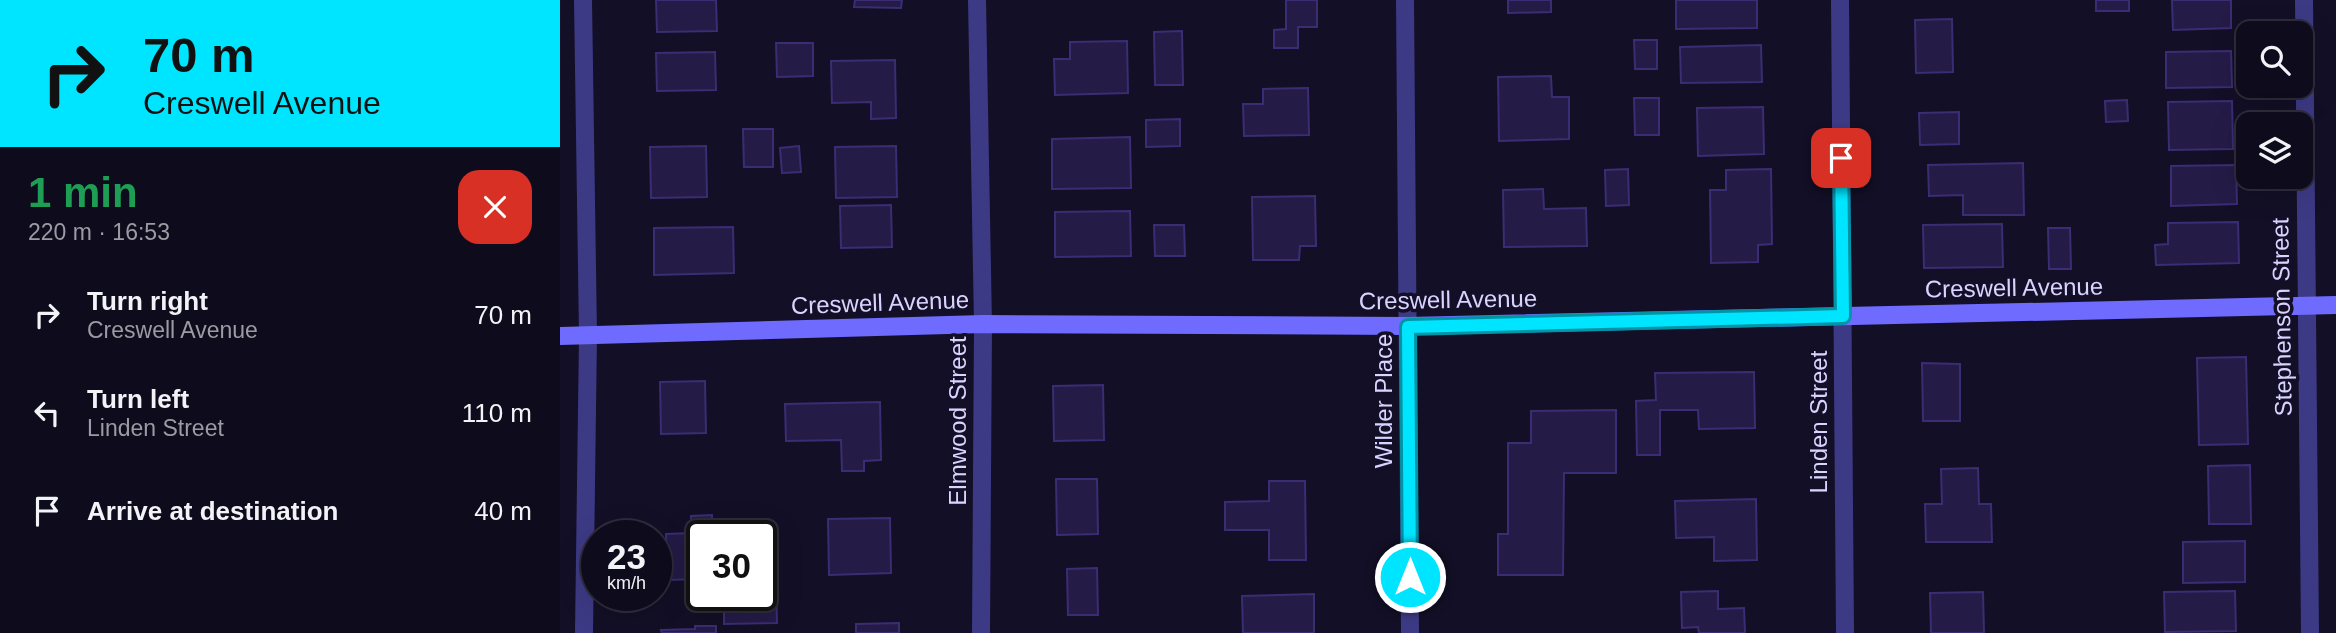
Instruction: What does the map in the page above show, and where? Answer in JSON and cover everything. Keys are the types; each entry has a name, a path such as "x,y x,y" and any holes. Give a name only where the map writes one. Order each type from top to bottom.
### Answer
{"street":[{"path":"583,0 588,335 584,633"},
{"name":"Elmwood Street","path":"976,0 983,324 981,633"},
{"name":"Wilder Place","path":"1405,0 1410,633"},
{"name":"Linden Street","path":"1840,0 1845,633"},
{"name":"Stephenson Street","path":"2304,0 2310,633"},
{"name":"Creswell Avenue","path":"560,336 983,324 1408,327 2336,305"}],"building":[{"path":"656,0 716,0 717,31 657,32"},
{"path":"855,0 902,0 901,8 854,7"},
{"path":"1286,0 1317,0 1317,27 1298,27 1298,48 1274,48 1274,30 1286,29"},
{"path":"1508,0 1551,0 1551,12 1508,13"},
{"path":"1676,0 1757,0 1757,28 1676,29"},
{"path":"2096,0 2129,0 2129,11 2096,11"},
{"path":"2172,0 2231,0 2231,28 2173,30"},
{"path":"1952,19 1953,72 1916,73 1915,20"},
{"path":"1182,31 1183,85 1155,85 1154,32"},
{"path":"1634,40 1657,40 1657,69 1635,69"},
{"path":"1127,41 1128,93 1055,95 1054,59 1070,59 1070,42"},
{"path":"776,43 813,43 813,76 777,77"},
{"path":"1761,45 1762,82 1681,83 1680,47"},
{"path":"2231,51 2232,87 2166,88 2166,52"},
{"path":"715,52 716,90 657,91 656,53"},
{"path":"895,60 896,118 871,119 871,102 832,103 831,61"},
{"path":"1551,76 1552,97 1569,97 1569,139 1499,141 1498,77"},
{"path":"1308,88 1309,135 1244,136 1243,104 1263,104 1263,89"},
{"path":"1634,98 1659,98 1659,135 1635,135"},
{"path":"2127,100 2128,121 2106,122 2105,101"},
{"path":"2232,101 2233,149 2169,150 2168,102"},
{"path":"1763,107 1764,154 1698,156 1697,108"},
{"path":"1959,112 1959,144 1920,145 1919,113"},
{"path":"1180,119 1180,146 1146,147 1146,120"},
{"path":"743,129 773,129 773,167 744,167"},
{"path":"1130,137 1131,188 1052,189 1052,139"},
{"path":"706,146 707,197 651,198 650,147"},
{"path":"799,146 801,172 782,173 780,148"},
{"path":"896,146 897,197 836,198 835,147"},
{"path":"2023,163 2024,215 1963,215 1963,195 1929,196 1928,165"},
{"path":"2236,165 2237,204 2171,206 2171,166"},
{"path":"1628,169 1629,205 1606,206 1605,170"},
{"path":"1771,169 1772,244 1758,245 1758,262 1711,263 1710,190 1726,190 1726,170"},
{"path":"1543,189 1544,209 1586,208 1587,246 1504,247 1503,190"},
{"path":"1315,196 1316,246 1300,246 1299,260 1253,260 1252,197"},
{"path":"891,205 892,247 841,248 840,206"},
{"path":"1130,211 1131,256 1055,257 1055,212"},
{"path":"2238,222 2239,263 2156,265 2155,245 2168,244 2168,223"},
{"path":"2002,224 2003,267 1924,268 1923,225"},
{"path":"1154,225 1184,225 1185,256 1155,256"},
{"path":"733,227 734,273 654,275 654,228"},
{"path":"2048,228 2070,228 2071,269 2049,269"},
{"path":"2246,357 2248,444 2199,445 2197,358"},
{"path":"1922,363 1960,364 1960,421 1923,421"},
{"path":"1754,372 1755,428 1699,429 1698,410 1660,410 1660,455 1637,455 1636,401 1656,400 1655,373"},
{"path":"705,381 706,433 661,434 660,382"},
{"path":"1103,385 1104,440 1054,441 1053,386"},
{"path":"880,402 881,460 864,461 864,471 842,471 841,440 786,441 785,404"},
{"path":"1616,410 1616,473 1564,473 1563,575 1498,575 1498,534 1508,534 1508,443 1531,443 1531,411"},
{"path":"2250,465 2251,524 2209,524 2208,466"},
{"path":"1978,468 1979,504 1991,504 1992,542 1926,542 1925,504 1942,504 1941,469"},
{"path":"1056,479 1097,479 1098,534 1057,535"},
{"path":"1269,481 1305,481 1306,560 1269,560 1269,530 1225,530 1225,502 1269,501"},
{"path":"1756,499 1757,560 1714,561 1714,537 1676,538 1675,501"},
{"path":"712,515 712,520 691,520 691,516"},
{"path":"890,518 891,573 829,575 828,519"},
{"path":"686,533 686,579 672,580 672,534"},
{"path":"2245,541 2245,582 2183,583 2183,542"},
{"path":"1097,568 1098,615 1068,615 1067,569"},
{"path":"1718,591 1718,609 1744,608 1745,633 1699,633 1698,627 1682,628 1681,592"},
{"path":"2235,591 2236,631 2165,632 2164,592"},
{"path":"1983,592 1984,633 1931,633 1930,593"},
{"path":"1314,594 1314,633 1243,633 1242,596"},
{"path":"724,611 777,611 777,623 724,624"},
{"path":"899,623 899,633 856,633 856,624"},
{"path":"695,626 716,626 716,633 662,633 661,630 695,629"}],"route":[{"path":"1410,577 1408,327 1843,316 1841,158"}]}
